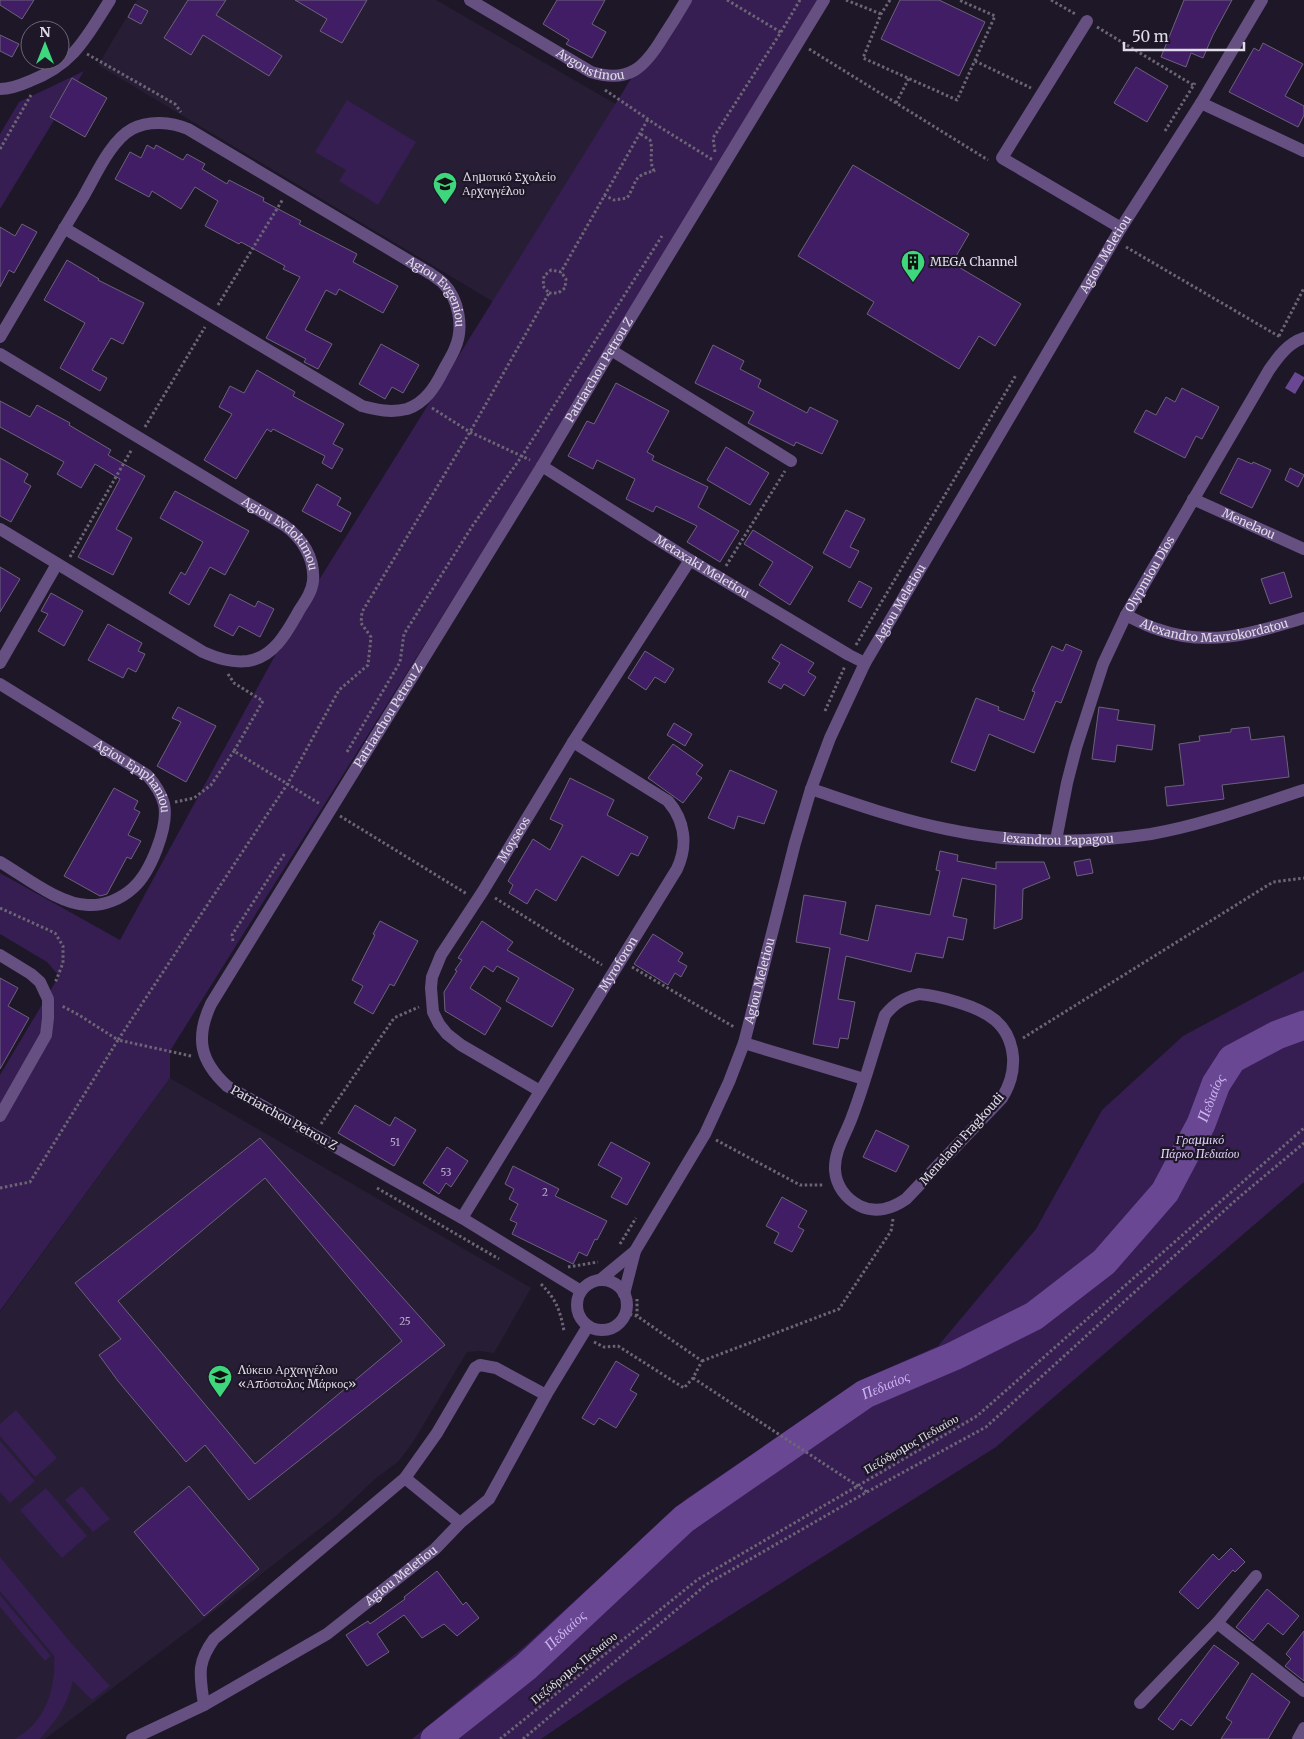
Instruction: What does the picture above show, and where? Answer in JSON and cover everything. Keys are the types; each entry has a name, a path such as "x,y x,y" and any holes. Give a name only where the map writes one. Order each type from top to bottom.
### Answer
{"street":[{"path":"0,89 21,85 56,70 78,49 110,0"},
{"name":"Avgoustinou","path":"470,0 591,72 614,76 628,74 637,70 653,54 686,0"},
{"name":"Patriarchou Petrou Z","path":"581,1291 462,1218 227,1086 199,1060 203,1048 204,1024 212,1004 542,466 824,0"},
{"name":"Agiou Meletiou","path":"624,1294 635,1251 705,1134 729,1082 746,1037 795,842 811,790 830,738 865,663 1121,228 1202,103 1262,0"},
{"path":"1087,22 1002,158 1121,228"},
{"path":"1202,103 1304,151"},
{"name":"Agiou Evgeniou","path":"0,337 64,228 115,143 134,128 146,124 166,123 185,128 431,274 450,292 456,303 458,335 456,346 436,385 430,394 420,401 408,408 393,411 379,411 362,406 64,228"},
{"name":"Olypmiou Dios","path":"1056,840 1067,783 1089,704 1103,664 1126,615 1269,370 1279,356 1292,344 1304,338"},
{"path":"611,350 791,461"},
{"name":"Agiou Evdokimou","path":"0,354 284,525 301,540 310,558 313,581 311,590 283,638 271,650 248,661 232,661 203,652 0,529"},
{"name":"Metaxaki Meletiou","path":"542,466 690,560 849,656 865,663"},
{"name":"Menelaou","path":"1193,499 1304,549"},
{"name":"Moyseos","path":"540,1091 461,1045 447,1034 433,1012 431,1002 430,988 436,966 573,742 690,560"},
{"path":"0,663 60,566"},
{"name":"Alexandro Mavrokordatou","path":"1126,615 1157,629 1175,634 1212,638 1234,637 1259,632 1304,618"},
{"name":"Agiou Epiphaniou","path":"0,684 137,768 154,783 160,792 164,804 162,838 145,872 135,886 123,896 107,902 87,905 61,899 0,862"},
{"name":"Myroforon","path":"462,1218 682,860 684,834 676,811 668,801 573,742"},
{"name":"lexandrou Papagou","path":"811,790 946,829 1014,838 1056,840 1098,840 1151,834 1234,812 1304,790"},
{"path":"0,955 40,982 48,999 46,1035 0,1116"},
{"path":"895,1207 875,1210 863,1208 848,1198 836,1176 836,1159 853,1116 885,1015 895,1003 904,997 919,994 940,997 974,1007 988,1014 1000,1024 1012,1045"},
{"path":"746,1037 864,1079"},
{"name":"Menelaou Fragkoudi","path":"895,1207 925,1181 1002,1098 1008,1088 1012,1075 1012,1045"},
{"name":"Agiou Meletiou","path":"600,1280 635,1251"},
{"path":"600,1280 616,1284 624,1294 631,1314 613,1327 585,1331 577,1310 577,1300 581,1291 589,1283 600,1280"},
{"name":"Agiou Meletiou","path":"132,1739 204,1704 327,1634 435,1549 460,1523 489,1499 546,1395 585,1331"},
{"path":"204,1704 200,1668 204,1654 214,1639 405,1478 437,1433 475,1368 480,1365 496,1368 546,1395"},
{"path":"405,1478 460,1523"},
{"path":"1140,1703 1217,1623 1256,1576"},
{"path":"1217,1623 1304,1691"},
{"path":"1298,1739 1304,1728"}],"path":[{"path":"727,0 995,164"},
{"path":"706,167 716,154 713,138 800,0"},
{"path":"846,0 881,14"},
{"path":"890,0 881,14 863,58 958,100 995,16 959,0"},
{"path":"1052,0 1193,85"},
{"path":"78,49 175,104 180,108 185,128"},
{"path":"975,61 1042,94"},
{"path":"591,72 600,87 723,166"},
{"path":"0,149 42,77"},
{"path":"896,103 909,78"},
{"path":"561,272 648,119"},
{"path":"604,195 614,200 627,198 632,191 635,181 642,174 654,171 650,163 653,147 650,140 640,133"},
{"path":"60,566 289,190"},
{"path":"347,753 400,662 404,634 472,525 522,456 663,234"},
{"path":"1114,240 1292,344"},
{"path":"551,270 561,272 566,279 565,288 558,293 549,294 543,286 544,276 551,270"},
{"path":"1279,336 1304,288"},
{"path":"0,1188 30,1182 118,1040 288,783 339,690 368,665 371,637 361,623 362,612 470,432 549,294"},
{"path":"420,401 470,432 542,466"},
{"path":"719,577 791,461"},
{"path":"164,804 194,798 212,786 263,701 234,683 218,658"},
{"path":"234,751 330,810 480,895 732,1027 740,1028 746,1037"},
{"path":"313,811 318,802"},
{"path":"234,944 232,936 286,852"},
{"path":"1012,1045 1273,882 1304,878"},
{"path":"0,908 55,933 63,946 63,964 48,999 79,1015 118,1040 191,1056 199,1060"},
{"path":"314,1134 394,1018 431,1002"},
{"path":"190,1047 191,1056"},
{"path":"191,1056 199,1060"},
{"name":"Πεζόδρομος Πεδιαίου","path":"500,1739 698,1580 977,1416 1304,1128"},
{"path":"705,1134 800,1185 839,1184"},
{"path":"522,1739 707,1584 867,1492 986,1427 1237,1199 1304,1143"},
{"path":"374,1186 502,1261"},
{"path":"585,1331 604,1347 618,1346 684,1388 693,1378 702,1361 839,1309 891,1231 895,1207"},
{"path":"561,1265 570,1267"},
{"path":"534,1280 542,1284 554,1298 561,1313 564,1331"},
{"path":"627,1280 637,1299 631,1314 702,1361"},
{"path":"693,1378 867,1492"}],"shaded area":[{"name":"Δημοτικό Σχολείο Αρχαγγέλου","path":"137,0 436,0 619,106 497,304 98,65"},
{"path":"1295,372 1304,377 1304,379 1295,394 1285,388"},
{"name":"Λύκειο Αρχαγγέλου «Απόστολος Μάρκος»","path":"170,1078 531,1288 494,1353 467,1352 413,1442 398,1462 376,1478 336,1516 45,1739 0,1739 0,1312"}],"green space":[{"path":"680,0 828,0 170,1051 170,1078 0,1311 0,1075 59,976 47,962 0,934 0,873 120,940 296,617"},
{"path":"84,71 0,209 0,134 19,102"},
{"path":"347,100 416,142 378,205 339,181 346,170 315,152"},
{"name":"Γραμμικό Πάρκο Πεδιαίου","path":"1304,971 1304,1182 996,1447 625,1682 541,1739 412,1739 525,1646 686,1499 861,1380 938,1346 1036,1229 1102,1110 1183,1036"},
{"path":"16,1410 57,1458 35,1477 0,1436 0,1424"},
{"path":"0,1441 35,1481 10,1503 0,1492"},
{"path":"82,1486 110,1519 93,1532 65,1500"},
{"path":"46,1488 87,1536 62,1558 20,1510"},
{"path":"0,1557 72,1644 110,1686 92,1700 73,1681 61,1712 40,1739 15,1739 26,1732 34,1723 47,1703 53,1680 54,1656 0,1591"},
{"path":"0,1595 51,1656 45,1661 0,1607"}],"building":[{"path":"0,0 34,0 22,19 0,5"},
{"path":"188,0 226,0 216,15 282,56 269,76 203,35 191,55 164,38"},
{"path":"295,0 367,0 342,43 320,31 327,19"},
{"path":"557,0 605,0 592,24 606,32 592,58 566,44 569,40 543,24"},
{"path":"900,0 939,0 985,22 959,76 881,39"},
{"path":"1184,0 1232,0 1203,58 1191,53 1186,67 1161,57"},
{"path":"135,4 148,11 141,24 128,17"},
{"path":"0,35 19,44 12,57 0,51"},
{"path":"1263,43 1303,64 1285,96 1304,106 1304,115 1298,127 1229,92 1254,48 1259,51"},
{"path":"1136,67 1168,86 1147,122 1114,103"},
{"path":"72,78 107,98 85,137 50,117"},
{"path":"147,145 154,149 156,145 183,160 187,154 205,164 202,169 227,184 229,180 264,198 263,201 301,221 299,224 357,254 353,262 398,286 383,313 339,289 336,295 326,290 305,330 332,344 318,369 304,362 306,359 266,338 300,277 283,269 285,266 241,242 239,244 205,226 218,201 195,187 181,209 152,191 149,197 115,179 130,152 141,158"},
{"name":"MEGA Channel","path":"853,165 969,234 952,263 1021,304 995,346 979,336 959,369 867,314 874,302 798,256"},
{"path":"22,224 37,232 14,273 9,270 0,287 0,227 15,236"},
{"path":"67,260 98,280 144,303 123,344 111,338 92,370 107,378 100,391 60,368 85,323 44,300"},
{"path":"381,344 419,365 403,393 392,387 385,399 359,384"},
{"path":"713,345 744,361 740,369 761,380 758,387 807,413 810,407 838,421 822,454 796,442 794,446 748,423 754,412 695,383"},
{"path":"257,370 295,392 293,396 344,424 333,444 343,449 332,469 322,463 325,456 273,429 271,432 267,429 236,479 204,460 232,414 219,407 230,386 244,393"},
{"path":"616,383 669,411 647,452 654,456 652,460 708,487 698,507 739,531 720,562 687,542 697,526 656,506 653,512 626,499 635,479 597,460 593,469 568,456 587,421 594,424"},
{"path":"1182,388 1219,407 1202,439 1196,436 1185,458 1134,432 1146,410 1156,415 1166,397 1175,402"},
{"path":"0,401 30,417 37,405 70,423 69,425 111,450 108,455 145,476 116,529 132,538 113,575 78,557 120,479 95,464 81,488 57,474 64,462 0,427"},
{"path":"726,447 769,473 750,505 707,480"},
{"path":"0,458 28,474 24,482 31,486 11,522 0,516"},
{"path":"1238,458 1271,470 1252,508 1220,493"},
{"path":"1290,468 1304,475 1298,487 1285,480"},
{"path":"317,484 341,498 337,505 351,513 341,532 302,511"},
{"path":"175,491 249,531 225,575 210,567 189,605 169,593 181,572 185,575 203,542 160,518"},
{"path":"846,510 865,519 850,547 859,551 850,568 823,553"},
{"path":"753,530 813,567 790,605 759,585 773,562 744,544"},
{"path":"0,567 20,579 0,612"},
{"path":"1284,572 1292,597 1270,604 1261,579"},
{"path":"859,581 872,588 861,608 848,601"},
{"path":"51,593 83,611 64,646 38,631 48,614 41,611"},
{"path":"230,594 255,607 258,601 274,609 260,637 239,626 233,636 214,626"},
{"path":"108,624 142,643 138,651 145,654 136,672 128,668 123,678 88,660"},
{"path":"781,644 814,663 808,672 816,677 804,696 784,684 781,689 768,682 780,663 772,658"},
{"path":"1066,644 1082,651 1061,703 1056,701 1034,753 989,734 975,771 951,762 976,698 999,707 998,710 1024,720 1035,692 1032,691 1052,646 1063,651"},
{"path":"645,651 674,669 665,683 655,677 646,690 628,678"},
{"path":"178,707 216,726 186,782 157,766 181,722 172,718"},
{"path":"1099,707 1119,710 1117,720 1155,725 1152,750 1117,745 1115,762 1092,759"},
{"path":"674,723 692,734 685,746 667,735"},
{"path":"1249,727 1251,740 1284,736 1289,777 1222,785 1224,799 1167,806 1165,787 1184,785 1179,744 1200,741 1199,736 1231,732 1231,729"},
{"path":"673,744 703,765 696,774 702,778 683,803 648,778"},
{"path":"730,770 777,791 764,824 738,816 734,829 708,818"},
{"path":"570,778 614,800 607,815 648,837 638,856 631,853 618,876 582,856 556,901 536,889 527,904 509,893 513,885 508,881 533,839 550,850 563,825 550,819"},
{"path":"114,788 138,801 134,809 140,812 128,835 141,841 131,859 127,857 107,894 100,896 64,876"},
{"path":"940,851 958,855 957,861 996,869 996,862 1044,862 1050,878 1023,889 1022,919 994,929 996,885 962,878 953,916 967,919 963,940 948,937 943,958 916,953 911,972 846,956 838,999 855,1002 848,1039 840,1038 838,1048 813,1044 830,948 796,942 804,895 846,902 840,934 868,941 876,905 930,915 940,871 936,870"},
{"path":"1090,859 1093,873 1077,876 1074,862"},
{"path":"380,921 418,941 394,986 390,984 373,1014 354,1003 363,986 352,980"},
{"path":"482,921 513,942 507,950 574,989 552,1027 506,1001 519,978 497,966 493,972 484,966 470,988 501,1008 485,1035 445,1011 444,992 462,960 458,958"},
{"path":"653,934 683,953 678,961 687,966 681,977 675,973 668,985 634,964"},
{"path":"0,978 18,988 8,1006 29,1018 0,1069"},
{"path":"355,1105 390,1126 395,1117 416,1130 394,1166 338,1133"},
{"path":"876,1130 909,1146 896,1172 863,1157"},
{"path":"260,1138 445,1345 249,1500 205,1445 186,1462 118,1381 99,1355 121,1339 75,1283","holes":["265,1178 402,1341 255,1464 118,1301"]},
{"path":"611,1142 650,1163 627,1205 611,1197 622,1178 598,1165"},
{"path":"447,1147 468,1161 451,1187 446,1183 439,1194 423,1183"},
{"path":"513,1166 559,1189 555,1196 607,1221 587,1256 579,1252 573,1264 512,1234 517,1223 510,1220 518,1204 509,1199 514,1189 505,1184"},
{"path":"782,1197 807,1211 798,1227 804,1230 792,1252 774,1243 779,1233 766,1226"},
{"path":"616,1361 639,1375 630,1390 637,1394 616,1428 599,1418 594,1425 582,1418"},
{"path":"189,1486 259,1569 204,1616 134,1532"},
{"path":"1231,1548 1245,1562 1235,1572 1233,1570 1198,1609 1179,1592 1213,1554 1219,1560"},
{"path":"437,1571 463,1605 466,1602 479,1618 457,1636 444,1624 422,1638 404,1615 377,1634 389,1652 367,1666 346,1635 368,1621 370,1624 405,1599 404,1597"},
{"path":"1267,1589 1299,1616 1283,1635 1268,1623 1253,1641 1236,1627"},
{"path":"1304,1631 1304,1681 1285,1666 1291,1659 1286,1654"},
{"path":"1214,1645 1239,1663 1191,1726 1181,1719 1173,1730 1158,1719"},
{"path":"1252,1673 1290,1702 1268,1739 1221,1739 1232,1722 1226,1718"}],"waterway":[{"name":"Πεδιαίος","path":"435,1739 526,1667 684,1519 865,1394 954,1356 1034,1316 1104,1262 1165,1192 1201,1124 1216,1084 1232,1059 1277,1035 1304,1025"}],"place":[{"name":"Δημοτικό Σχολείο Αρχαγγέλου","path":"445,205"},
{"name":"MEGA Channel","path":"913,283"},
{"name":"Λύκειο Αρχαγγέλου «Απόστολος Μάρκος»","path":"220,1398"}]}
